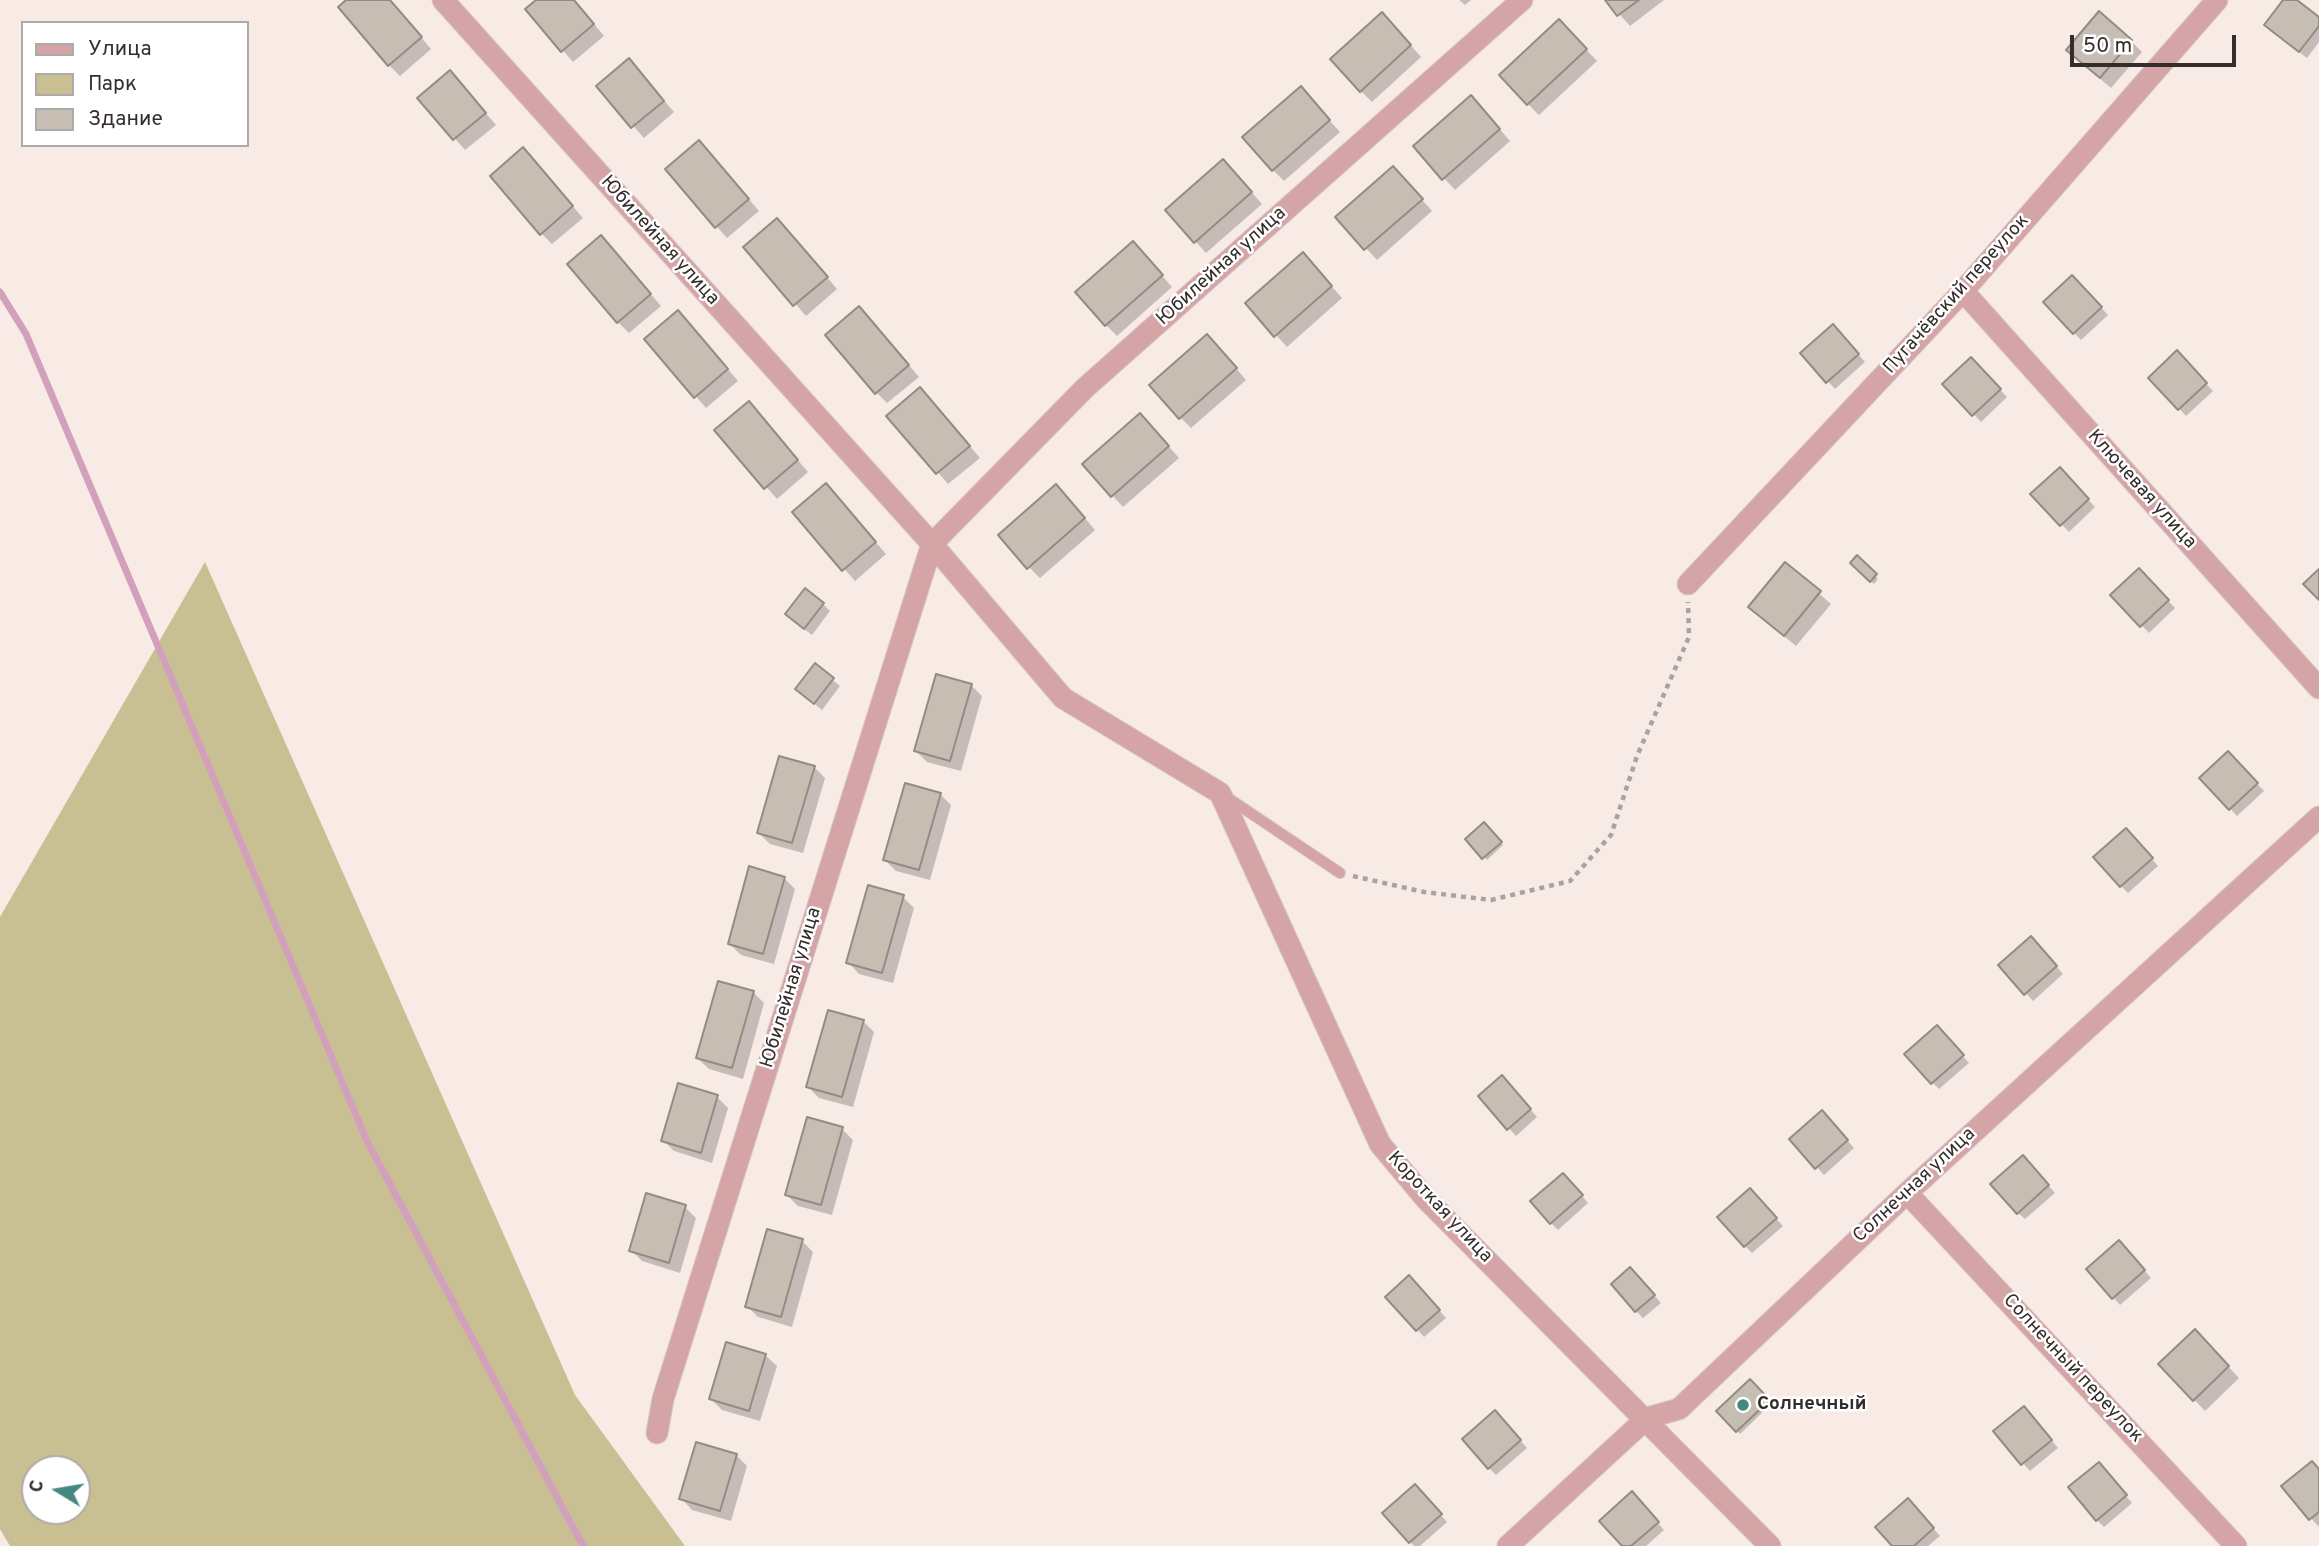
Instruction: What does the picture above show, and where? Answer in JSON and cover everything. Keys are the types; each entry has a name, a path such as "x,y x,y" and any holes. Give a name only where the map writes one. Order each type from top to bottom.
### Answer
{"street":[{"name":"Юбилейная улица","path":"443,0 932,544 1063,698 1220,793"},
{"name":"Юбилейная улица","path":"657,1433 663,1399 932,544 1085,388 1522,0"},
{"name":"Пугачёвский переулок","path":"1688,584 1963,291 2217,0"},
{"name":"Ключевая улица","path":"1963,291 2319,688"},
{"name":"Короткая улица","path":"1220,793 1380,1144 1426,1199 1647,1418 1770,1546"},
{"name":"Солнечная улица","path":"1508,1546 1647,1418 1679,1409 1908,1193 2319,817"},
{"name":"Солнечный переулок","path":"1908,1193 2236,1546"}],"lane":[{"path":"1220,793 1340,873"}],"path":[{"path":"1340,873 1424,891 1491,900 1570,881 1611,835 1637,756 1689,637 1688,584"}],"green space":[{"path":"205,562 575,1395 685,1546 10,1546 0,1529 0,917"}],"building":[{"path":"346,0 390,0 422,37 388,66 338,7"},
{"path":"536,0 574,0 594,24 561,52 525,9"},
{"path":"1605,0 1639,0 1617,16"},
{"path":"2283,0 2297,0 2319,17 2319,26 2299,52 2264,25"},
{"path":"2099,11 2132,40 2100,78 2066,50"},
{"path":"1382,12 1411,45 1360,92 1330,59"},
{"path":"1559,19 1587,49 1527,105 1499,75"},
{"path":"629,58 664,101 631,128 596,86"},
{"path":"450,70 486,113 453,140 417,98"},
{"path":"1301,86 1330,120 1272,171 1242,137"},
{"path":"1471,95 1500,129 1442,180 1413,146"},
{"path":"699,140 749,199 715,228 665,169"},
{"path":"523,147 573,206 540,235 490,176"},
{"path":"1223,159 1252,192 1194,243 1165,210"},
{"path":"1393,166 1423,199 1364,250 1335,217"},
{"path":"777,218 828,277 793,306 743,247"},
{"path":"601,235 651,294 617,323 567,264"},
{"path":"1133,241 1163,275 1105,326 1075,292"},
{"path":"1303,252 1332,286 1274,337 1245,303"},
{"path":"2072,275 2102,307 2073,334 2043,302"},
{"path":"859,306 909,365 875,394 825,335"},
{"path":"678,310 728,369 694,398 644,339"},
{"path":"1833,324 1859,354 1826,383 1800,353"},
{"path":"1207,334 1237,368 1179,419 1149,385"},
{"path":"2177,350 2207,383 2178,410 2148,378"},
{"path":"1971,357 2001,389 1972,416 1942,384"},
{"path":"920,387 970,446 936,474 886,416"},
{"path":"749,401 798,460 764,489 714,430"},
{"path":"1140,413 1169,446 1111,497 1082,464"},
{"path":"2060,467 2089,499 2060,526 2030,494"},
{"path":"826,483 876,542 842,571 792,512"},
{"path":"1056,484 1085,518 1027,569 998,535"},
{"path":"1857,555 1877,574 1870,582 1850,563"},
{"path":"1785,562 1821,591 1784,636 1748,607"},
{"path":"2139,568 2169,600 2140,627 2110,595"},
{"path":"2319,569 2319,600 2303,584"},
{"path":"805,588 824,603 804,629 785,614"},
{"path":"815,663 834,678 814,704 795,689"},
{"path":"936,674 972,684 950,761 914,751"},
{"path":"2228,751 2258,783 2229,810 2199,778"},
{"path":"779,756 815,766 792,843 757,833"},
{"path":"905,783 941,793 919,870 883,860"},
{"path":"1484,822 1502,842 1482,859 1465,839"},
{"path":"2126,828 2153,858 2120,887 2093,857"},
{"path":"749,866 785,877 763,954 728,944"},
{"path":"868,885 904,895 882,973 846,963"},
{"path":"2031,936 2057,966 2024,995 1998,965"},
{"path":"718,981 754,991 732,1068 696,1058"},
{"path":"828,1010 864,1020 842,1097 806,1087"},
{"path":"1937,1025 1964,1055 1931,1084 1904,1054"},
{"path":"1502,1075 1531,1109 1507,1130 1478,1096"},
{"path":"678,1083 718,1095 701,1153 661,1141"},
{"path":"1822,1110 1848,1140 1815,1169 1789,1139"},
{"path":"807,1117 843,1127 821,1205 785,1195"},
{"path":"2023,1155 2049,1185 2017,1214 1990,1184"},
{"path":"1563,1173 1583,1195 1550,1224 1530,1201"},
{"path":"1750,1188 1777,1218 1744,1247 1717,1217"},
{"path":"646,1193 686,1205 669,1263 629,1251"},
{"path":"767,1229 803,1239 781,1317 745,1307"},
{"path":"2119,1240 2145,1270 2112,1299 2086,1269"},
{"path":"1630,1267 1655,1295 1635,1312 1611,1284"},
{"path":"1409,1275 1440,1310 1416,1331 1385,1297"},
{"path":"2195,1329 2229,1366 2193,1401 2158,1364"},
{"path":"726,1342 766,1354 749,1411 709,1399"},
{"name":"Солнечный","path":"1750,1379 1770,1400 1736,1432 1716,1411"},
{"path":"2024,1406 2052,1440 2021,1465 1993,1431"},
{"path":"1495,1410 1521,1440 1488,1469 1462,1439"},
{"path":"696,1442 737,1454 720,1511 679,1499"},
{"path":"2312,1461 2319,1469 2319,1512 2309,1520 2281,1486"},
{"path":"2099,1462 2127,1495 2096,1521 2068,1487"},
{"path":"1415,1484 1442,1514 1409,1543 1382,1513"},
{"path":"1632,1491 1659,1522 1631,1546 1622,1546 1599,1521"},
{"path":"1908,1498 1934,1528 1914,1546 1892,1546 1875,1527"}],"waterway":[{"path":"0,292 26,334 367,1141 583,1546"}],"place":[{"name":"Солнечный","path":"1743,1405"}]}
